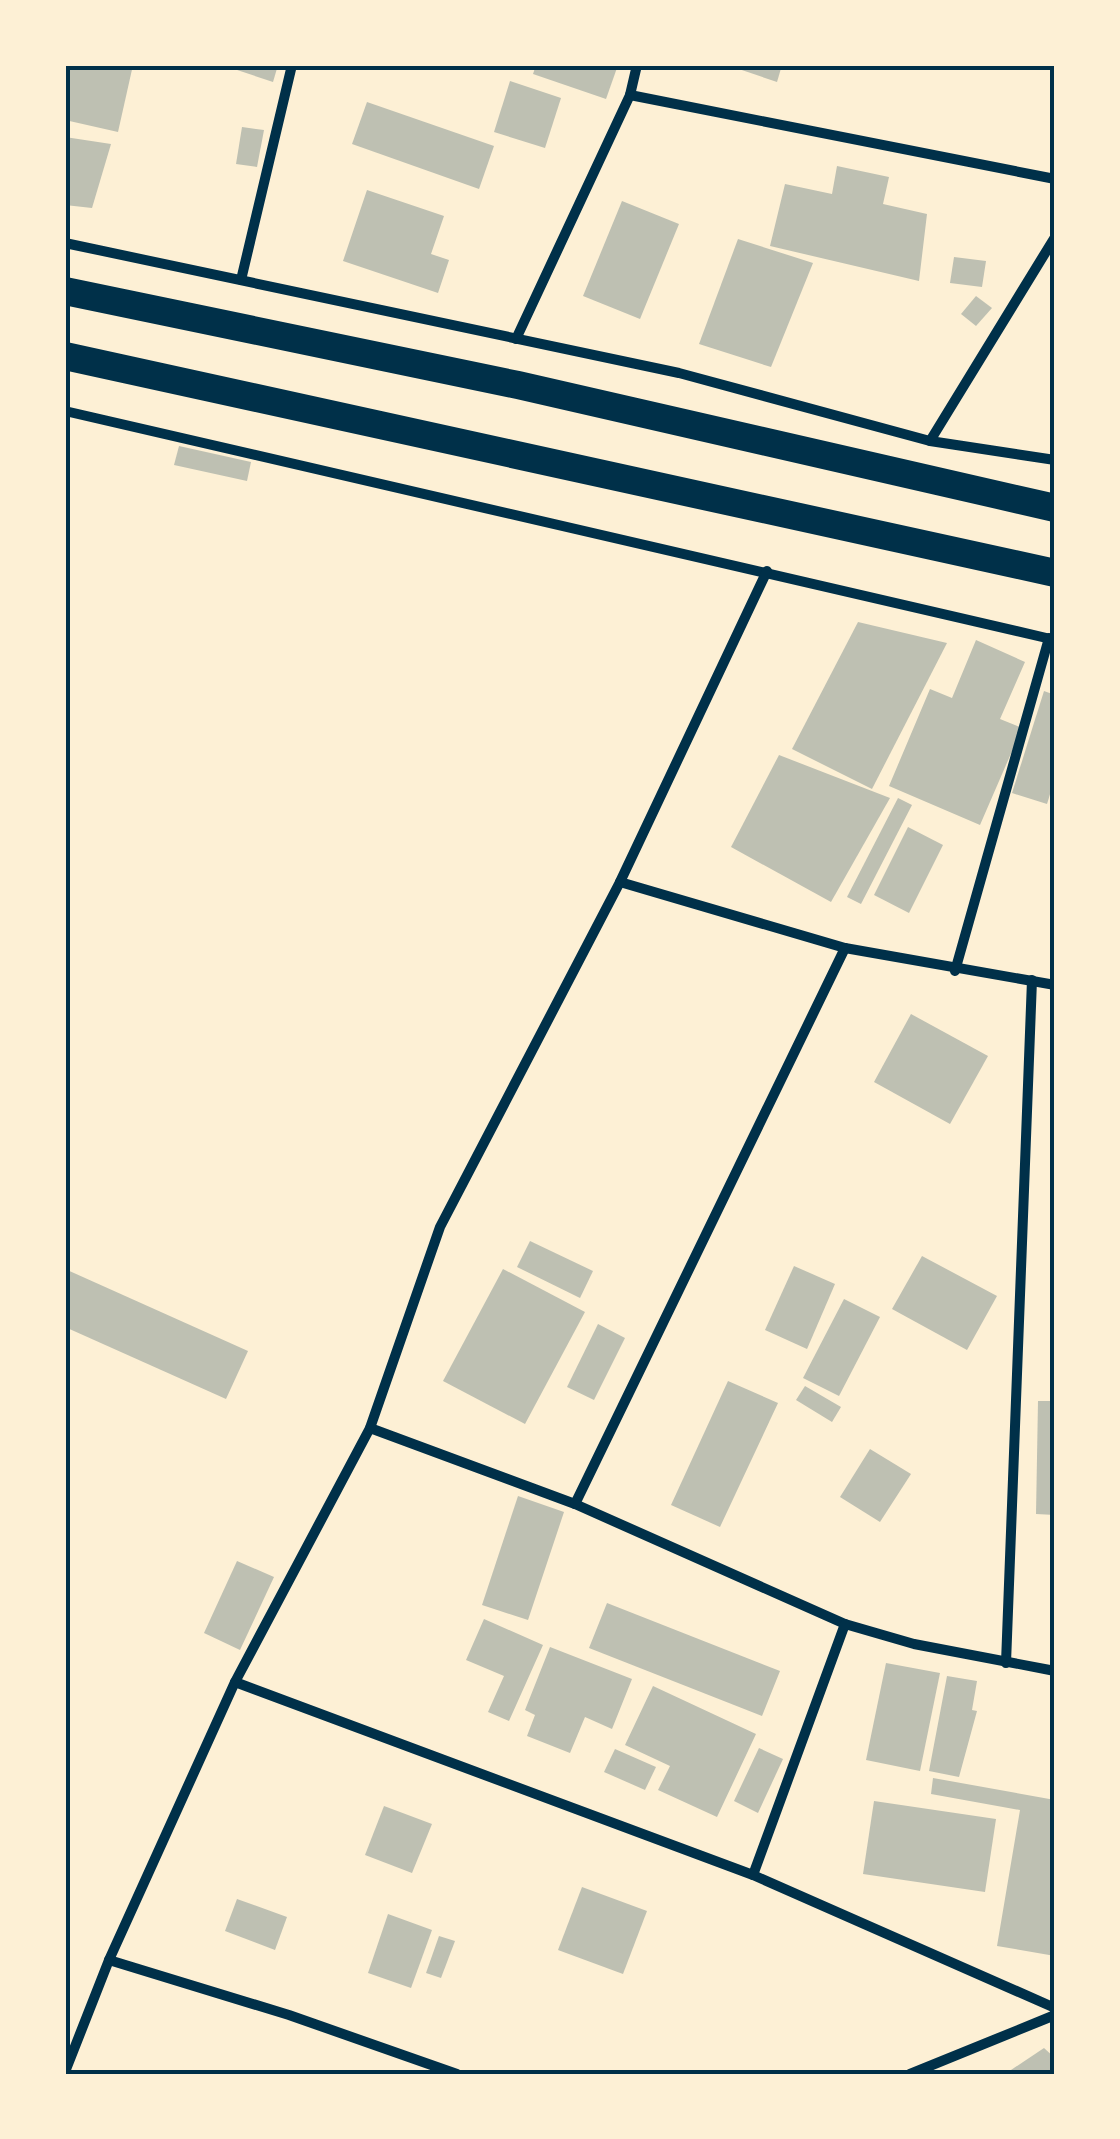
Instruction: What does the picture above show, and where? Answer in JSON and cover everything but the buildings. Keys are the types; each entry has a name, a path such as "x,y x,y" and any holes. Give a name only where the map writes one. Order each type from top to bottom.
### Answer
{"highway":[{"path":"65,291 518,385 1055,508"},
{"path":"65,356 1055,573"}],"street":[{"path":"242,280 292,65"},
{"path":"516,338 630,96 637,65"},
{"path":"630,96 1055,178"},
{"path":"930,441 1055,236"},
{"path":"65,243 678,373 930,441 1055,460"},
{"path":"65,411 767,570 1052,639 955,971"},
{"path":"65,2072 109,1960 234,1682 370,1428 440,1226 620,882 767,570"},
{"path":"620,882 845,948 955,971 1055,985"},
{"path":"575,1504 845,948"},
{"path":"1006,1663 1032,980"},
{"path":"370,1428 575,1504 845,1624 1055,1671"},
{"path":"753,1876 845,1624"},
{"path":"234,1682 753,1876 1055,2011"},
{"path":"109,1960 289,2015 457,2074"},
{"path":"910,2074 1055,2011"}]}
